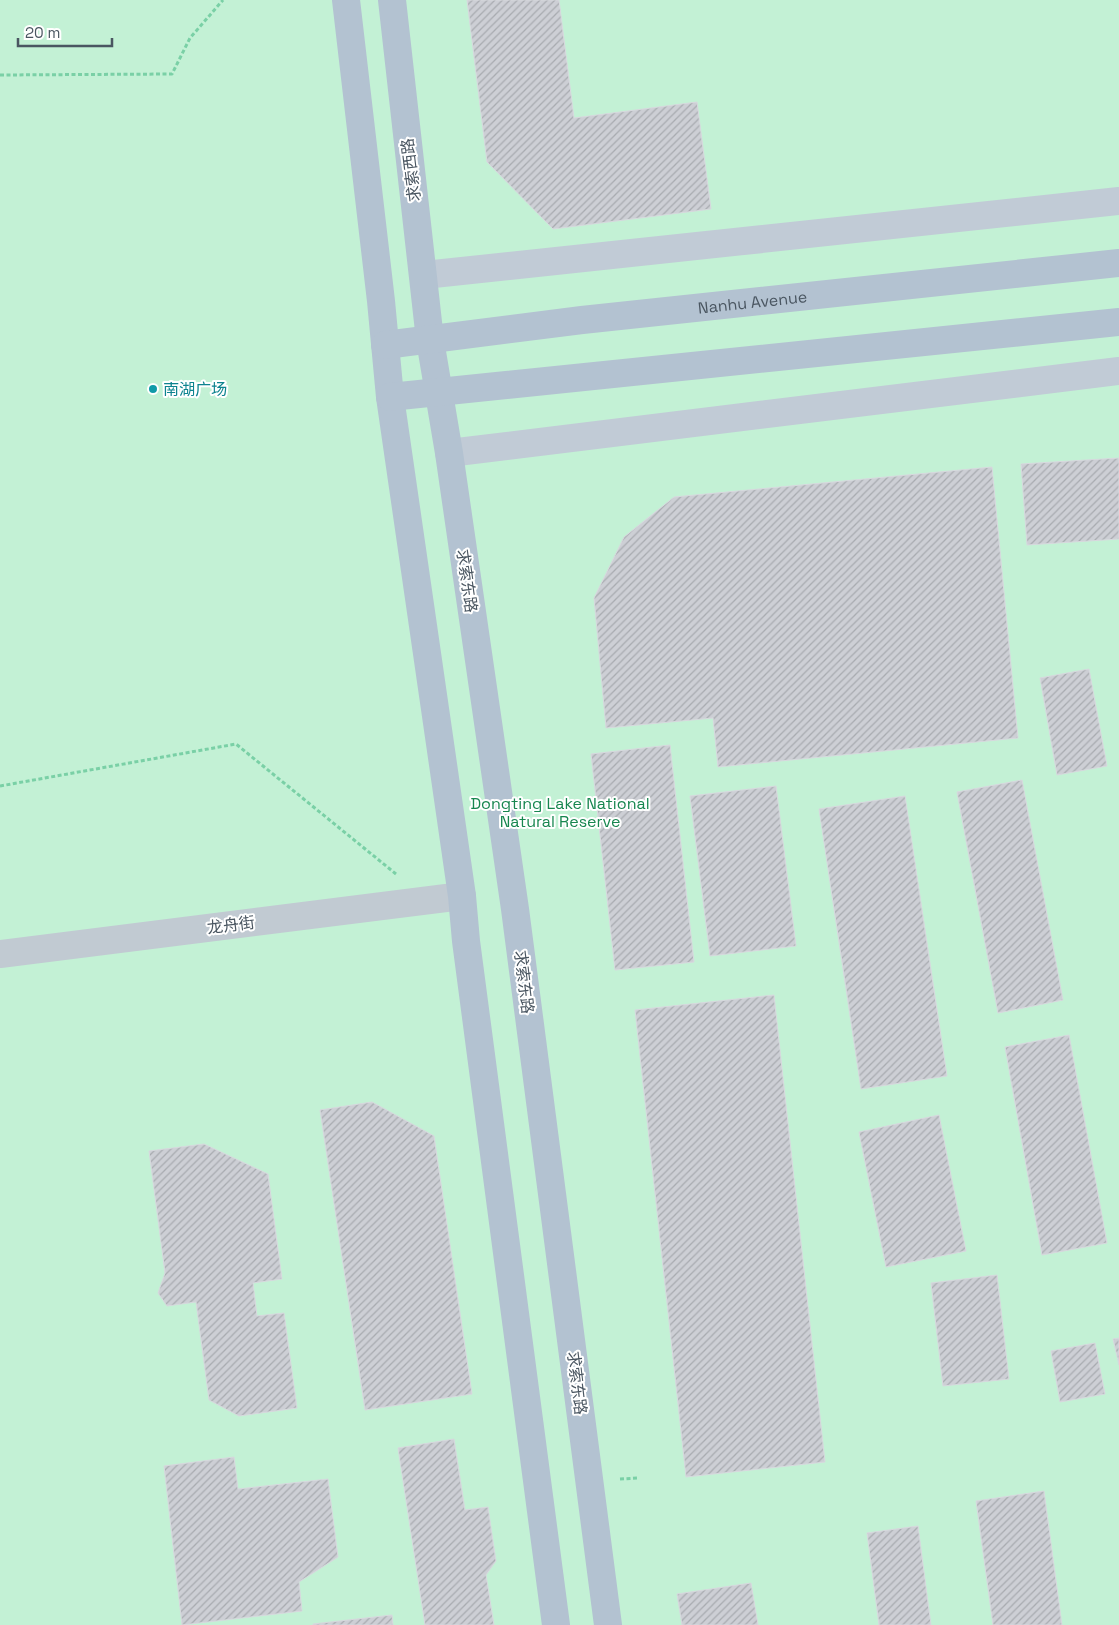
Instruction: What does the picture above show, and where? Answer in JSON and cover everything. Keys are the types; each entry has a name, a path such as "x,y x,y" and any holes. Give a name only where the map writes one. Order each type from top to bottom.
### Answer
{"main road":[{"path":"346,0 390,397 462,896 556,1625"},
{"name":"求索西路","path":"392,0 430,340"},
{"path":"424,275 1119,201"},
{"name":"Nanhu Avenue","path":"385,345 582,320 1119,263"},
{"path":"390,397 1119,322"},
{"name":"求索东路","path":"430,340 440,392 515,909 608,1625"},
{"path":"449,453 1119,371"}],"street":[{"name":"龙舟街","path":"0,954 462,896"}],"path":[{"path":"0,75 172,74 190,38 223,0"},
{"path":"0,786 236,744 428,900"}],"green space":[{"name":"Dongting Lake National Natural Reserve","path":"0,0 1119,0 1119,1625 0,1625"}],"building":[{"path":"467,0 559,0 574,118 697,102 711,209 553,229 487,162"},
{"path":"1119,458 1119,539 1027,545 1021,464"},
{"path":"992,467 1018,738 718,767 713,718 606,728 594,598 624,537 674,497"},
{"path":"1089,669 1107,766 1057,775 1040,678"},
{"path":"670,745 694,962 615,970 591,754"},
{"path":"1022,780 1063,1000 998,1013 957,792"},
{"path":"776,786 796,946 710,956 690,796"},
{"path":"905,796 947,1076 861,1089 819,809"},
{"path":"774,995 825,1462 686,1477 635,1010"},
{"path":"1069,1035 1107,1243 1042,1255 1005,1047"},
{"path":"372,1102 434,1136 472,1394 365,1410 320,1110"},
{"path":"939,1115 966,1251 886,1267 859,1132"},
{"path":"204,1144 268,1174 282,1279 253,1283 257,1316 284,1313 297,1408 239,1416 209,1400 196,1302 167,1306 158,1293 165,1273 149,1151"},
{"path":"997,1275 1009,1379 943,1386 931,1283"},
{"path":"1119,1338 1119,1365 1113,1339"},
{"path":"1095,1343 1105,1394 1060,1402 1051,1351"},
{"path":"454,1439 465,1510 488,1507 496,1561 486,1575 494,1625 425,1625 398,1448"},
{"path":"234,1457 238,1489 328,1479 338,1557 299,1582 302,1611 182,1625 164,1466"},
{"path":"1044,1491 1062,1625 993,1625 976,1501"},
{"path":"918,1526 931,1625 879,1625 867,1533"},
{"path":"751,1583 758,1625 682,1625 677,1594"},
{"path":"392,1615 393,1625 313,1625 313,1624"}],"place":[{"name":"南湖广场","path":"153,389"}]}
